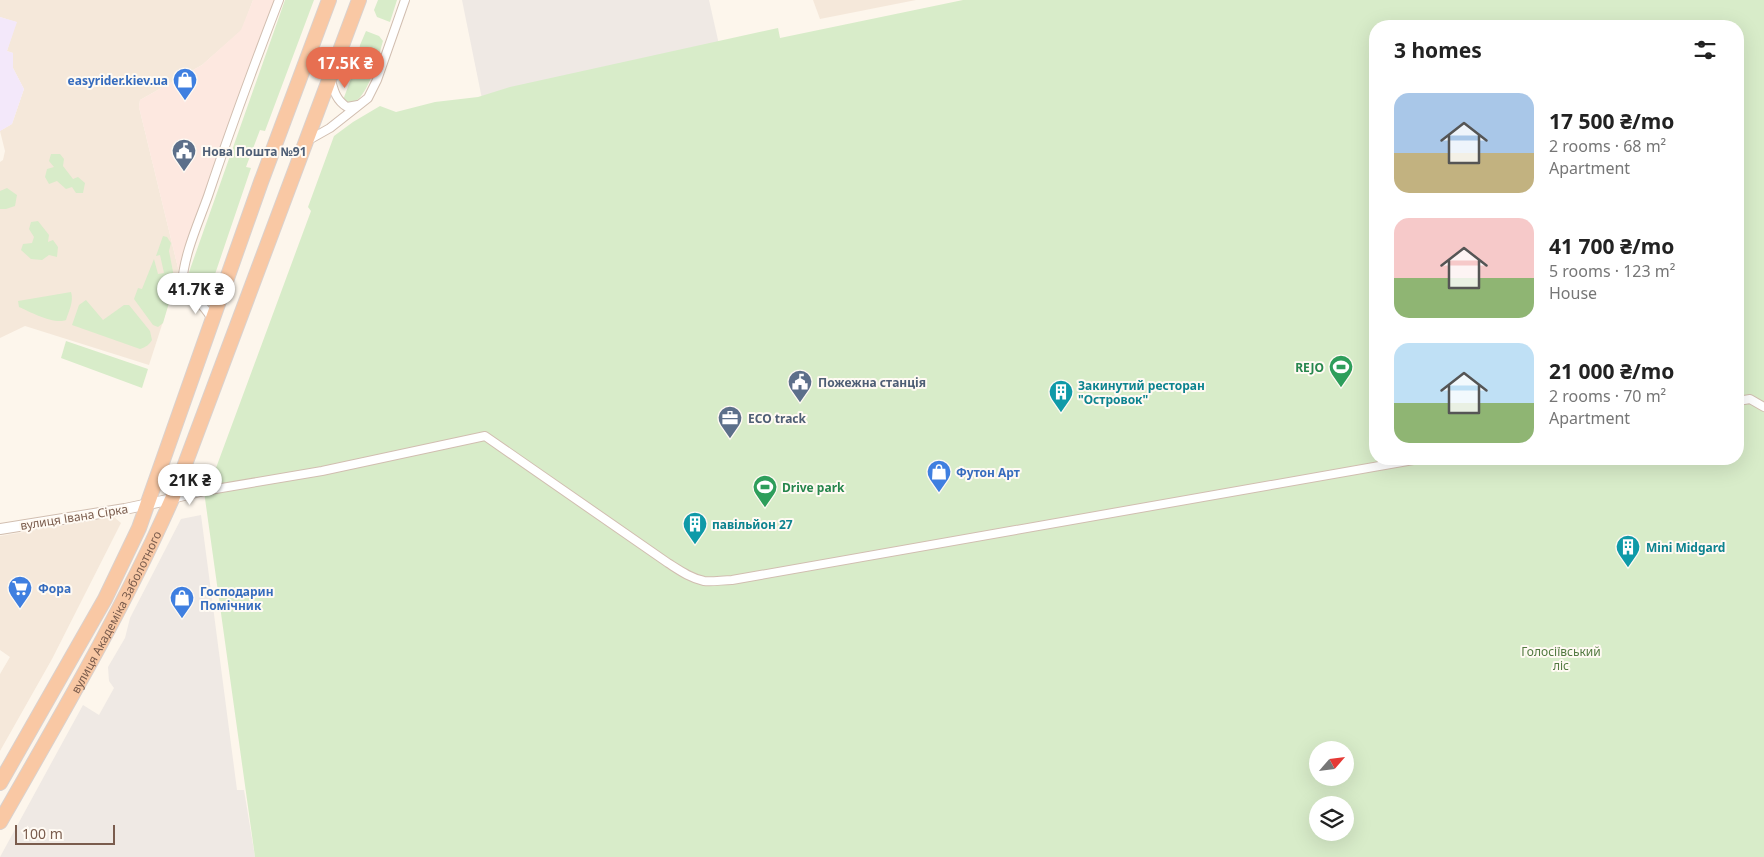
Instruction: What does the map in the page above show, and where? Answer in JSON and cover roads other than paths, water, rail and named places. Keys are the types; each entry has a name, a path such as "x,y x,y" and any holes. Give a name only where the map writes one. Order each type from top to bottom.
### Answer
{"highway":[{"name":"вулиця Академіка Заболотного","path":"0,783 105,599 128,553 148,504 261,182 329,0"},
{"name":"вулиця Академіка Заболотного","path":"0,822 102,644 148,553 172,499 359,0"}],"street":[{"path":"186,297 189,294 185,286 183,273 188,253 279,0"},
{"path":"305,142 330,128 362,104 372,92 405,0"},
{"path":"330,76 338,99 344,105 347,107 362,104"},
{"path":"213,320 200,302 186,297 181,298 176,293 176,287 185,286 200,294 224,291"},
{"path":"1744,400 1750,399 1764,407"},
{"path":"172,499 204,491 322,471 485,436 668,563 690,576 704,581 711,581 732,580 1385,465"},
{"name":"вулиця Івана Сірка","path":"0,529 172,499"}],"place":[{"name":"easyrider.kiev.ua","path":"185,101"},
{"name":"Нова Пошта №91","path":"184,172"},
{"name":"REJO","path":"1341,388"},
{"name":"Пожежна станція","path":"800,403"},
{"name":"Закинутий ресторан \"Островок\"","path":"1061,413"},
{"name":"ECO track","path":"730,439"},
{"name":"Футон Арт","path":"939,493"},
{"name":"Drive park","path":"765,508"},
{"name":"павільйон 27","path":"695,545"},
{"name":"Mini Midgard","path":"1628,568"},
{"name":"Фора","path":"20,609"},
{"name":"Господарин Помічник","path":"182,619"}],"park label":[{"name":"Голосіївський ліс","path":"1561,658"}]}
